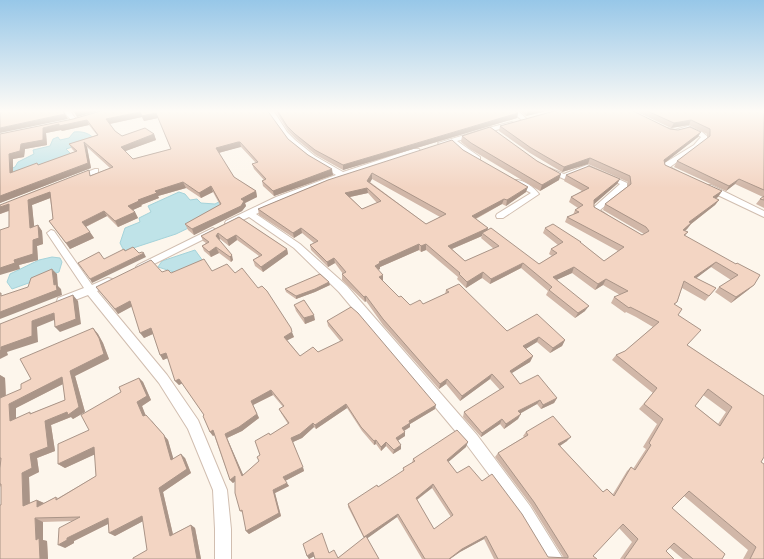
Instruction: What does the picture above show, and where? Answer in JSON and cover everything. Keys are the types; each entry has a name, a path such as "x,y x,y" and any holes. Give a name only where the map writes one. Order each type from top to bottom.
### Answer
{"street":[{"path":"287,136 315,160 342,175"},
{"path":"437,145 470,136"},
{"path":"680,174 667,168 666,166 696,146 704,139 704,136"},
{"path":"452,140 466,152 485,164"},
{"path":"131,272 279,199 342,175 422,149"},
{"path":"542,166 561,177 587,167 622,183 624,186 596,209 598,213 612,220"},
{"path":"73,179 95,171"},
{"path":"500,216 535,194 533,191 510,178"},
{"path":"700,184 764,214"},
{"path":"249,213 297,246 343,289 472,440 525,511 555,559"},
{"path":"51,233 90,290 163,379 193,425 220,490 223,528 223,559"},
{"path":"49,306 117,278"}],"water":[{"path":"71,136 91,136 95,140 66,149 72,155 0,181 0,173 15,167 18,162 34,154 33,150 50,146 53,139 58,137 60,140 69,138"},
{"path":"179,192 185,194 190,200 197,199 201,203 215,204 230,196 242,202 176,234 124,251 120,243 125,228 140,222 139,218 151,212 148,206"},
{"path":"195,250 203,261 180,274 158,267 162,261"},
{"path":"52,257 60,258 62,262 59,272 12,289 7,282 10,274 39,260"}],"building":[{"path":"0,136 43,136 43,140 21,144 20,151 9,154 10,173 77,151 69,144 94,136 149,136 121,147 133,159 171,149 166,136 286,136 308,155 332,169 273,191 262,181 266,179 252,164 258,162 240,142 216,148 234,177 256,191 241,199 244,201 241,206 192,229 185,224 221,204 211,186 199,193 183,182 155,191 157,193 138,200 139,201 128,206 135,212 115,221 104,211 82,222 90,232 66,243 49,221 53,219 50,192 28,200 30,228 38,225 39,238 33,240 33,254 14,260 15,263 0,268 0,230 9,227 9,204 0,207 0,205 89,170 90,176 113,167 84,142 88,163 0,196"},
{"path":"298,136 440,136 343,165 315,150"},
{"path":"462,136 503,136 537,161 561,174 542,185 471,143"},
{"path":"514,136 696,136 664,160 665,165 722,191 713,197 719,200 689,222 691,223 683,230 688,232 684,235 736,264 737,263 760,275 754,285 736,297 719,287 738,275 716,262 694,277 716,288 709,296 684,281 677,302 674,304 682,309 678,315 701,330 687,345 764,396 764,457 761,462 764,464 764,559 750,559 756,547 689,491 672,508 725,554 722,559 693,559 674,543 666,551 674,559 624,559 638,539 623,524 593,556 597,559 498,559 486,536 462,549 449,559 425,559 398,514 364,537 348,504 404,470 403,468 415,461 413,459 457,430 468,442 447,460 457,473 469,466 482,481 492,474 522,514 548,557 568,558 534,502 498,453 528,435 526,432 553,416 571,437 558,444 603,492 607,489 614,496 631,467 635,470 651,445 649,443 663,419 644,404 657,388 616,355 625,351 659,322 630,307 629,308 614,297 628,291 606,279 598,284 574,267 553,277 589,306 578,313 549,290 552,287 523,263 491,279 483,272 467,282 459,274 460,273 426,244 421,246 419,244 379,262 380,263 375,266 383,275 379,277 399,297 401,296 410,305 420,300 423,304 449,292 446,290 459,284 507,331 537,314 565,340 553,348 539,337 523,346 533,356 510,371 520,384 538,375 557,398 543,405 540,400 518,411 521,414 506,424 502,419 482,433 464,412 504,387 492,374 462,396 447,379 440,384 383,319 366,296 364,297 342,274 346,272 334,258 327,262 310,245 318,241 301,228 293,233 258,209 328,180 452,140 463,150 528,187 507,200 504,199 472,216 488,228 448,246 465,261 499,246 482,233 491,228 539,264 557,253 551,249 563,242 545,228 553,224 581,242 604,261 624,247 567,217 579,212 575,210 583,205 571,197 589,188 566,175 589,166 620,179 594,200 594,207 642,235 649,231 646,227 605,204 631,184 630,176 590,158 564,167 531,148","holes":["372,173 446,214 426,224 367,181","367,188 381,201 362,209 345,193","708,389 732,407 720,426 695,406","433,484 453,515 434,529 416,498"]},
{"path":"710,136 764,136 764,190 739,179 729,186 677,161"},
{"path":"239,217 287,249 261,267 253,260 262,255 236,235 227,240 218,233 216,236 232,255 230,257 216,247 209,252 202,246 209,242 201,236"},
{"path":"133,247 139,253 144,253 90,279 78,263 99,252 104,259 124,249 125,251"},
{"path":"204,259 212,271 227,264 235,273 242,268 258,288 262,286 267,291 291,328 292,332 284,337 300,356 313,347 318,352 343,340 327,321 351,307 358,313 436,405 409,421 410,423 402,428 405,432 396,438 401,445 394,450 386,442 381,447 376,440 374,441 361,427 346,404 315,425 313,423 300,434 291,438 303,467 283,477 287,483 273,490 279,513 246,531 242,510 240,511 235,493 235,476 230,480 213,430 210,432 203,416 204,415 179,379 175,381 166,353 160,355 151,328 140,333 130,301 115,309 96,287 151,260 162,272 168,270 171,273","holes":["271,390 284,406 279,409 289,423 270,435 269,433 255,441 260,455 257,457 259,461 242,476 225,434 239,427 257,414 251,401"]},
{"path":"52,269 54,285 56,284 57,290 0,312 0,293 1,296 28,287 31,278"},
{"path":"320,274 329,282 296,296 285,289"},
{"path":"73,295 76,319 55,327 54,313 32,321 32,336 1,347 0,351 0,324"},
{"path":"304,300 314,315 304,318 294,305"},
{"path":"93,328 99,338 104,354 70,371 79,407 68,415 67,412 45,421 48,447 30,454 32,468 22,473 23,506 37,500 37,507 56,497 56,500 96,476 94,447 58,464 58,444 89,430 81,415 121,392 119,387 139,378 147,396 137,402 143,416 146,415 164,435 171,460 181,454 187,469 159,488 170,536 191,525 197,559 133,559 147,550 142,516 109,533 108,518 67,538 67,540 58,545 59,528 80,517 35,518 36,540 39,538 40,559 0,559 0,398 21,389 21,384 31,379 20,359","holes":["62,377 65,400 30,414 30,412 10,421 9,404"]},
{"path":"322,533 329,553 334,550 338,558 366,536 379,559 315,559 313,552 307,556 303,544"}]}
